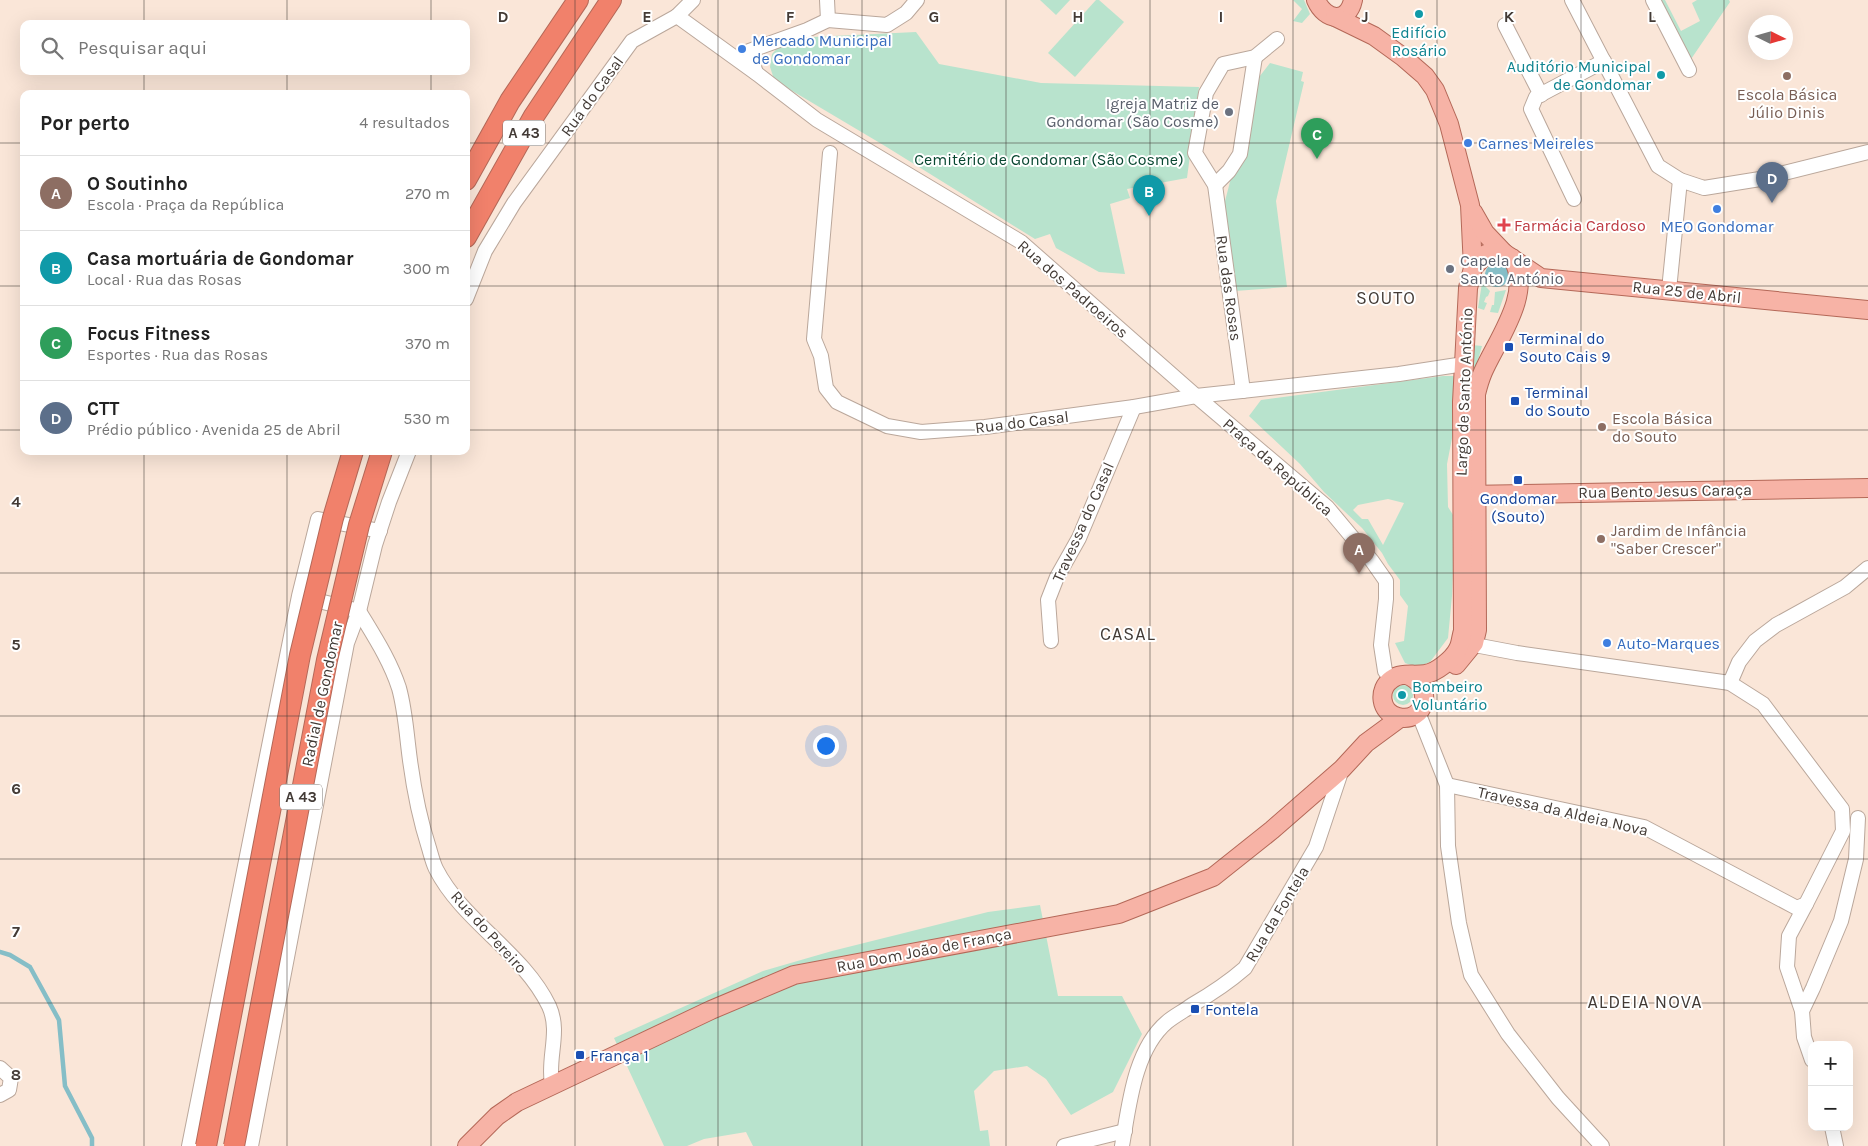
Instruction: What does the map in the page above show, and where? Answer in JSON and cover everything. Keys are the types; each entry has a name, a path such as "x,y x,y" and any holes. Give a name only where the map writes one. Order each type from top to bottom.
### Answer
{"highway":[{"name":"A 43","path":"470,173 510,101 578,0"},
{"name":"A 43","path":"470,230 534,116 611,0"},
{"name":"Radial de Gondomar","path":"206,1146 300,655 333,518 352,455"},
{"name":"Radial de Gondomar","path":"234,1146 327,660 359,525 381,455"}],"main road":[{"path":"1335,17 1345,14 1353,0"},
{"path":"1353,0 1374,36"},
{"path":"1317,1 1322,11 1326,14 1374,36 1415,66 1425,76 1435,90 1449,124 1470,205 1485,233 1508,256"},
{"name":"Largo de Santo António","path":"1399,677 1428,674 1447,662 1468,637 1477,630 1464,364 1468,288 1474,268 1470,205"},
{"path":"1474,268 1486,254 1493,252 1508,256"},
{"name":"Largo de Santo António","path":"1469,495 1476,394 1482,374 1514,308 1520,284 1517,265 1508,256"},
{"name":"Rua 25 de Abril","path":"1508,256 1541,278 1868,310"},
{"name":"Rua Bento Jesus Caraça","path":"1469,495 1868,488"},
{"path":"1422,704 1419,682 1399,677 1382,690 1383,704 1393,716 1400,718 1412,716 1422,704 1432,683 1453,668 1468,637"},
{"name":"Rua Dom João de França","path":"1366,743 1383,704"},
{"name":"Rua Dom João de França","path":"467,1146 497,1116 517,1102 711,1010 794,975 1119,914 1213,878 1342,769 1366,743 1400,718"}],"street":[{"name":"Rua do Casal","path":"470,289 485,251 514,203 632,41 677,16 693,0"},
{"path":"827,0 828,20"},
{"path":"756,72 749,51 807,30 828,20 887,25 906,13 917,0"},
{"path":"1572,0 1658,166 1680,180 1704,188 1760,179 1868,152"},
{"path":"1653,0 1689,70"},
{"name":"Rua dos Padroeiros","path":"677,16 756,72 817,120 1021,242 1196,396"},
{"path":"1505,25 1541,95"},
{"path":"1255,57 1240,154 1229,171 1215,186 1195,153 1206,93 1223,64 1255,57 1277,38"},
{"path":"1574,199 1531,109 1536,97 1604,61"},
{"name":"Rua do Casal","path":"830,153 814,339 822,356 826,388 837,402 886,426 921,432 985,427 1134,407 1196,396 1399,374 1464,364"},
{"path":"1669,290 1680,180"},
{"name":"Rua das Rosas","path":"1215,186 1242,391"},
{"name":"Praça da República","path":"1196,396 1327,507 1372,561 1386,581 1381,645 1385,671 1399,677"},
{"name":"Travessa do Casal","path":"1051,641 1048,600 1079,538 1134,407"},
{"path":"251,1146 347,643 359,611 389,502 407,455"},
{"path":"189,1146 299,596 318,519 380,531"},
{"path":"1730,683 1739,662 1756,641 1776,625 1845,587 1868,568"},
{"path":"299,596 359,611"},
{"name":"Rua do Pereiro","path":"359,611 385,653 399,689 414,792 423,829 436,869 458,901 527,973 549,1007 555,1027 550,1074 552,1084"},
{"path":"1468,637 1517,653 1730,683 1763,704 1842,809 1863,819 1856,859 1841,921 1802,1011"},
{"path":"1422,704 1447,785 1448,846 1459,923 1471,975 1508,1034 1558,1098 1602,1146"},
{"name":"Rua da Fontela","path":"1122,1146 1131,1093 1152,1038 1167,1022 1229,982 1245,968 1316,847 1342,769"},
{"name":"Travessa da Aldeia Nova","path":"1447,785 1644,827 1797,908 1806,904"},
{"path":"1808,1048 1804,1037 1802,1011 1787,967 1789,936 1843,831 1842,809"},
{"path":"0,1068 11,1078 9,1090 0,1095"},
{"path":"1064,1146 1125,1131"},
{"path":"1588,1131 1590,1146"},
{"path":"1833,1131 1836,1146"}],"green space":[{"path":"1040,0 1070,0 1056,15"},
{"path":"1096,0 1099,0 1124,22 1075,77 1048,53"},
{"path":"1293,0 1304,0 1310,14 1302,23 1293,21 1302,9"},
{"path":"1657,0 1665,0 1681,31 1700,21 1692,3 1697,0 1729,0 1730,2 1689,62"},
{"name":"Cemitério de Gondomar (São Cosme)","path":"916,32 939,64 1041,83 1199,87 1187,178 1127,189 1130,198 1110,204 1125,274 1099,272 1056,248 1050,234 1035,239 789,89 774,79 770,67 772,54 781,44 812,37"},
{"name":"Cemitério de Gondomar (São Cosme)","path":"1270,63 1303,72 1301,81 1304,82 1276,201 1287,287 1235,291 1224,205 1256,81"},
{"path":"1482,283 1490,291 1484,302 1487,303 1484,310 1478,308"},
{"path":"1506,290 1498,313 1490,312 1492,305 1494,305 1495,292"},
{"path":"1472,345 1482,346 1467,399"},
{"path":"1455,376 1454,428 1447,464 1448,507 1455,518 1452,596 1448,638 1430,662 1417,667 1405,663 1395,643 1404,641 1408,606 1400,595 1400,580 1362,528 1324,492 1300,464 1249,416 1261,400","holes":["1388,499 1404,503 1383,545 1368,519 1362,519 1353,510 1358,505"]},
{"path":"1403,685 1410,688 1413,695 1410,702 1403,705 1396,702 1393,695 1396,688"},
{"path":"1040,905 1058,996 1122,996 1142,1034 1113,1092 1071,1115 1046,1079 1027,1066 994,1071 974,1091 980,1131 988,1130 990,1146 753,1146 746,1132 704,1139 687,1146 664,1146 614,1038 763,971 832,951 988,912"}],"water":[{"path":"1497,263 1506,266 1509,275 1506,284 1497,287 1488,284 1485,275 1488,266"}],"waterway":[{"path":"0,952 10,955 30,967 59,1020 65,1086 92,1138 92,1146"}],"place":[{"name":"Edifício Rosário","path":"1419,14"},
{"name":"Mercado Municipal de Gondomar","path":"742,49"},
{"name":"Auditório Municipal de Gondomar","path":"1661,75"},
{"name":"Escola Básica Júlio Dinis","path":"1787,76"},
{"name":"Igreja Matriz de Gondomar (São Cosme)","path":"1229,112"},
{"name":"Carnes Meireles","path":"1468,143"},
{"name":"Focus Fitness","path":"1317,159"},
{"name":"CTT","path":"1772,203"},
{"name":"MEO Gondomar","path":"1717,209"},
{"name":"Casa mortuária de Gondomar","path":"1149,216"},
{"name":"Farmácia Cardoso","path":"1504,225"},
{"name":"Capela de Santo António","path":"1450,269"},
{"name":"Terminal do Souto Cais 9","path":"1509,347"},
{"name":"Terminal do Souto","path":"1515,401"},
{"name":"Escola Básica do Souto","path":"1602,427"},
{"name":"Gondomar (Souto)","path":"1518,480"},
{"name":"Jardim de Infância \"Saber Crescer\"","path":"1601,539"},
{"name":"O Soutinho","path":"1359,574"},
{"name":"Auto-Marques","path":"1607,643"},
{"name":"Bombeiro Voluntário","path":"1402,695"},
{"name":"Fontela","path":"1195,1009"},
{"name":"França 1","path":"580,1055"}],"district":[{"name":"SOUTO","path":"1386,298"},
{"name":"CASAL","path":"1128,634"},
{"name":"ALDEIA NOVA","path":"1645,1002"}]}
